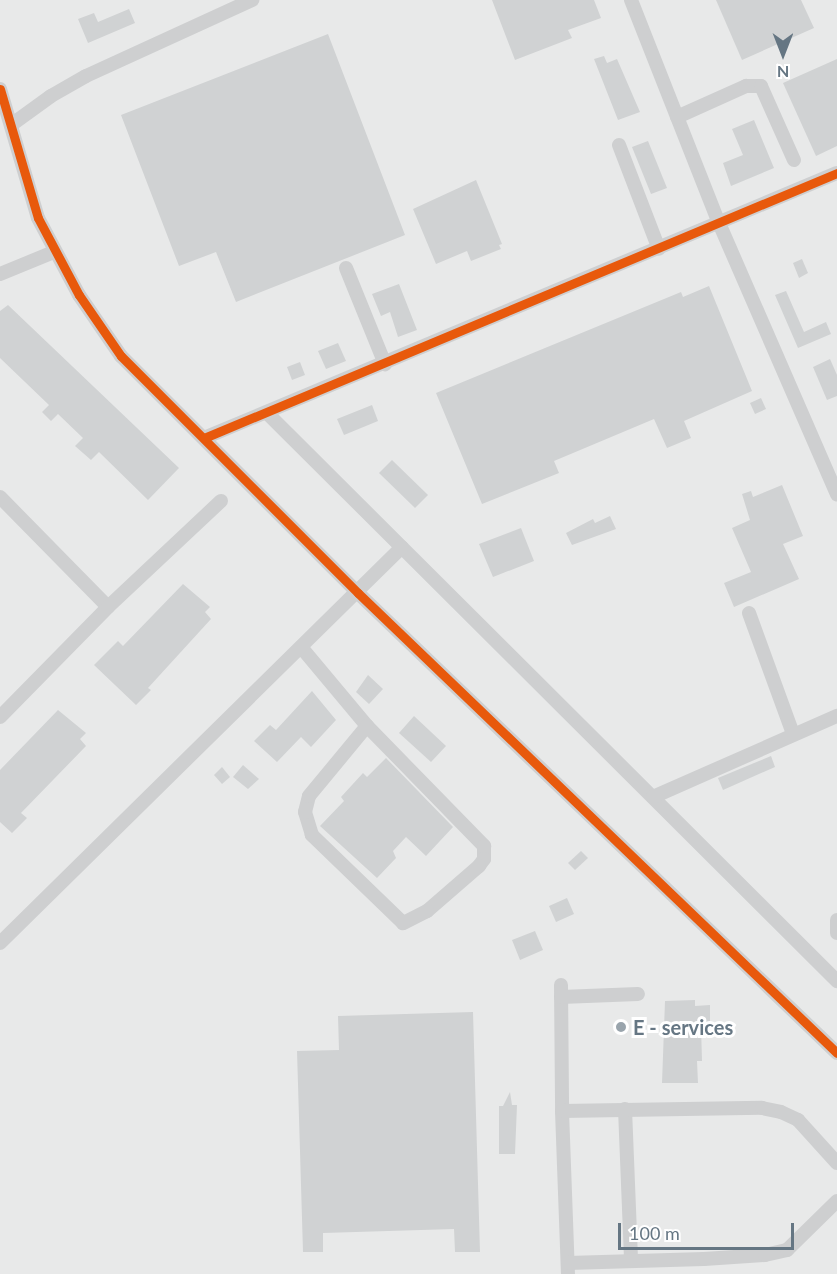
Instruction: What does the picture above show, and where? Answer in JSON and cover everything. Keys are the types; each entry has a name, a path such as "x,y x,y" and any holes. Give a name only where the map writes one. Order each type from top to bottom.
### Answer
{"street":[{"path":"11,125 51,96 86,76 252,0"},
{"path":"631,0 719,223 837,494"},
{"path":"677,117 746,86 761,86 794,160"},
{"path":"0,89 38,218 54,252 79,295 122,356 358,593 837,1053"},
{"path":"619,145 659,249"},
{"path":"204,438 837,173"},
{"path":"0,274 54,252"},
{"path":"346,268 385,364"},
{"path":"267,413 837,981"},
{"path":"0,497 108,607"},
{"path":"0,717 108,607 221,501"},
{"path":"0,944 358,593 402,547"},
{"path":"749,613 793,734"},
{"path":"301,647 367,726 484,846 484,859 479,866 427,912 403,923 312,835 305,812 309,795 367,726"},
{"path":"653,797 837,716"},
{"path":"837,920 837,933"},
{"path":"638,994 561,991 562,1111 568,1268 631,1261 755,1256 787,1250 837,1201"},
{"path":"562,1111 740,1107 781,1112 798,1120 837,1163"},
{"path":"625,1109 631,1261"}],"shaded area":[{"path":"0,0 837,0 837,1274 0,1274"}],"building":[{"path":"492,0 594,0 601,18 568,30 572,38 515,60"},
{"path":"716,0 801,0 814,28 742,60"},
{"path":"129,9 135,23 88,43 78,19 94,13 98,22"},
{"path":"328,34 405,235 236,302 216,252 179,266 121,115"},
{"path":"604,56 607,63 617,59 640,112 618,120 594,59"},
{"path":"837,59 837,146 816,156 783,83"},
{"path":"754,120 774,168 731,186 723,163 743,155 732,129"},
{"path":"648,141 667,188 651,194 632,147"},
{"path":"476,180 502,244 499,245 501,249 471,261 467,251 436,264 413,209"},
{"path":"802,259 808,273 799,278 793,263"},
{"path":"399,284 417,330 398,337 390,312 381,316 372,294"},
{"path":"709,286 752,391 684,421 691,438 667,448 654,419 554,461 559,473 482,504 436,393 681,292 683,297"},
{"path":"786,291 804,332 826,322 831,334 798,348 775,295"},
{"path":"8,305 179,468 148,500 99,452 91,460 75,446 83,438 58,414 51,421 42,412 49,405 0,358 0,311"},
{"path":"338,343 346,361 326,369 318,351"},
{"path":"830,359 837,375 837,396 827,400 813,367"},
{"path":"300,362 305,375 292,380 287,367"},
{"path":"761,398 766,409 755,414 750,403"},
{"path":"372,405 378,421 344,435 337,419"},
{"path":"392,460 428,495 415,508 379,473"},
{"path":"782,485 803,536 783,544 799,579 734,607 724,583 751,572 732,528 750,520 742,494 751,491 753,497"},
{"path":"610,516 616,529 572,545 566,533 593,519 595,523"},
{"path":"521,528 534,561 493,577 479,544"},
{"path":"183,584 210,607 205,612 211,619 148,688 151,690 136,705 94,665 118,641 123,646"},
{"path":"368,675 383,689 369,704 356,692"},
{"path":"312,691 336,720 311,747 301,737 277,762 254,741 270,725 276,730"},
{"path":"58,710 86,733 80,739 86,746 21,813 27,818 12,833 0,822 0,770"},
{"path":"414,716 446,746 431,762 399,733"},
{"path":"771,756 775,767 723,790 718,778"},
{"path":"386,758 453,827 426,856 406,837 393,851 396,858 377,878 320,826 344,801 341,797 363,773 367,777"},
{"path":"243,765 259,779 248,789 233,777"},
{"path":"222,767 230,777 222,784 214,775"},
{"path":"581,851 588,858 575,870 568,863"},
{"path":"567,898 574,914 556,922 549,906"},
{"path":"535,931 543,950 520,960 512,940"},
{"path":"695,1000 695,1006 710,1005 710,1025 701,1026 702,1061 697,1061 698,1083 662,1083 665,1001"},
{"path":"473,1012 480,1252 455,1252 454,1229 323,1233 323,1252 303,1252 297,1051 339,1050 338,1016"},
{"path":"510,1092 512,1105 517,1105 515,1154 499,1154 499,1106 503,1106"}],"cycle path":[{"path":"0,89 38,218 79,295 121,356 358,593 837,1053"},
{"path":"204,438 837,173"}],"place":[{"name":"E - services","path":"621,1027"}]}
